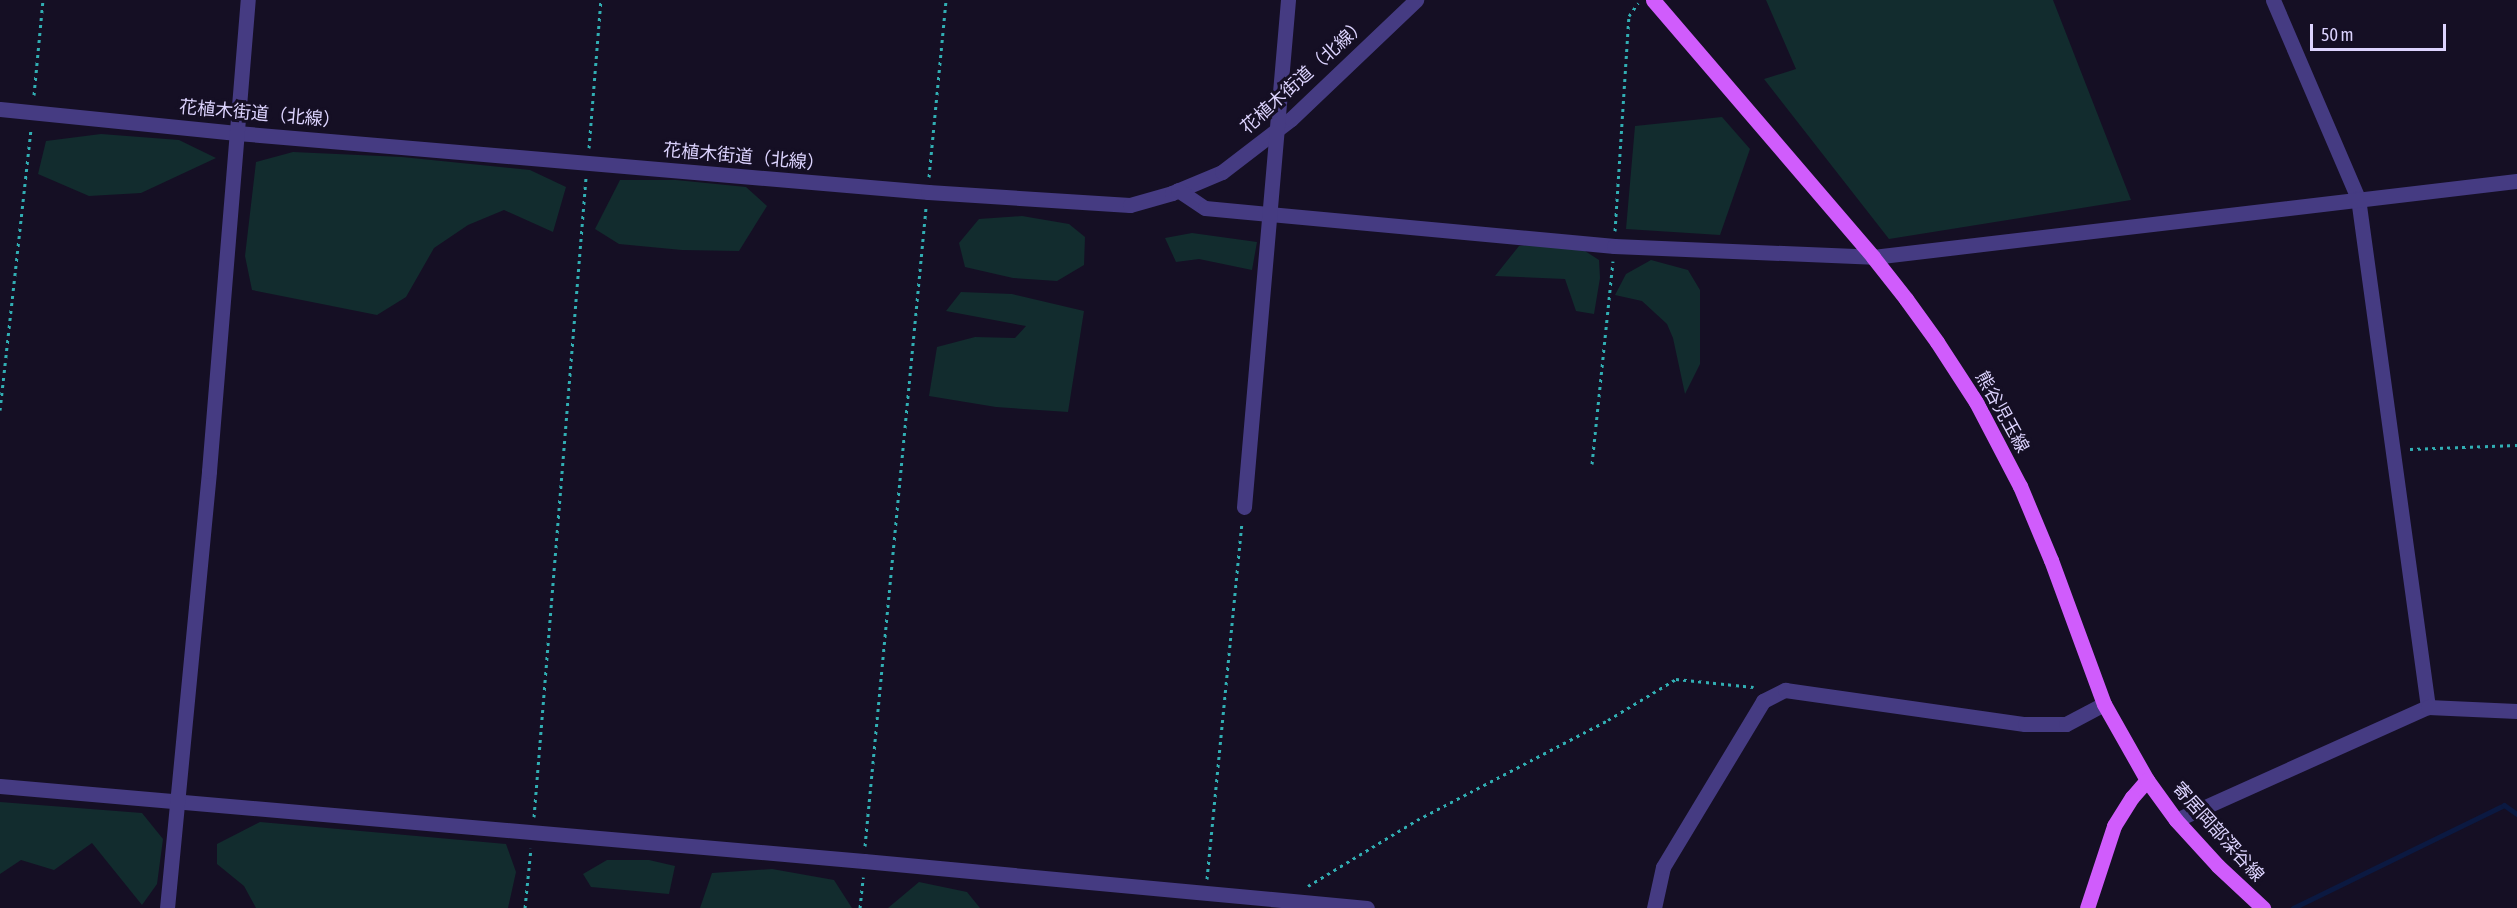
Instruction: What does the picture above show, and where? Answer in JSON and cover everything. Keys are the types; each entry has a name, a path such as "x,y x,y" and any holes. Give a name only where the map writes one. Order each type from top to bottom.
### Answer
{"main road":[{"name":"熊谷児玉線","path":"1653,0 1873,257 1937,342 1976,402 2039,528 2104,704 2147,780"},
{"name":"寄居岡部深谷線","path":"2147,780 2176,820 2218,866 2263,908"},
{"path":"2087,908 2114,826 2132,796 2147,780"}],"street":[{"path":"167,908 209,471 248,0"},
{"path":"1244,507 1288,0"},
{"name":"花植木街道（北線）","path":"0,109 237,133 928,192 1130,205 1178,190 1222,172 1276,131 1416,0"},
{"path":"2273,0 2358,198 2428,707"},
{"path":"1178,190 1205,208 1614,246 1873,257 2517,181"},
{"path":"1654,908 1663,867 1762,701 1785,690 2025,724 2066,724 2104,704"},
{"path":"2176,820 2428,707 2517,711"},
{"path":"0,786 533,831 1367,908"}],"path":[{"path":"0,410 43,0"},
{"path":"525,908 601,0"},
{"path":"860,908 946,0"},
{"path":"2393,450 2517,445"},
{"path":"1205,892 1244,507"},
{"path":"1284,900 1417,820 1608,720 1676,679 1785,690"}],"green space":[{"path":"1766,0 2053,0 2131,200 1889,239 1764,79 1796,69"},
{"path":"1722,117 1750,149 1720,235 1626,229 1635,126"},
{"path":"101,134 179,140 216,158 141,193 89,196 38,174 46,141"},
{"path":"293,152 402,157 530,170 566,187 553,232 504,210 468,225 434,248 406,297 377,315 252,290 245,256 256,162"},
{"path":"620,180 676,180 746,187 767,206 739,251 682,250 619,244 595,229"},
{"path":"1022,216 1069,224 1085,237 1084,265 1057,281 1013,278 965,267 959,243 979,219"},
{"path":"1192,233 1257,242 1252,270 1199,259 1176,262 1165,238"},
{"path":"1554,242 1585,251 1599,260 1600,278 1594,314 1576,311 1565,279 1495,276 1519,246"},
{"path":"1651,260 1688,270 1700,290 1700,364 1685,394 1673,338 1667,324 1642,301 1615,295 1626,274"},
{"path":"961,292 1012,294 1084,311 1068,412 996,407 929,396 937,347 975,337 1015,338 1026,326 946,311"},
{"path":"0,802 142,813 163,839 157,884 142,905 92,843 54,870 21,860 0,874"},
{"path":"260,822 506,844 516,872 508,908 256,908 244,886 217,864 217,844"},
{"path":"607,860 649,860 675,866 669,894 591,887 583,874"},
{"path":"772,869 834,880 852,908 700,908 712,873"},
{"path":"919,882 967,892 980,908 888,908"}],"waterway":[{"path":"2293,908 2504,805 2517,814"}]}
